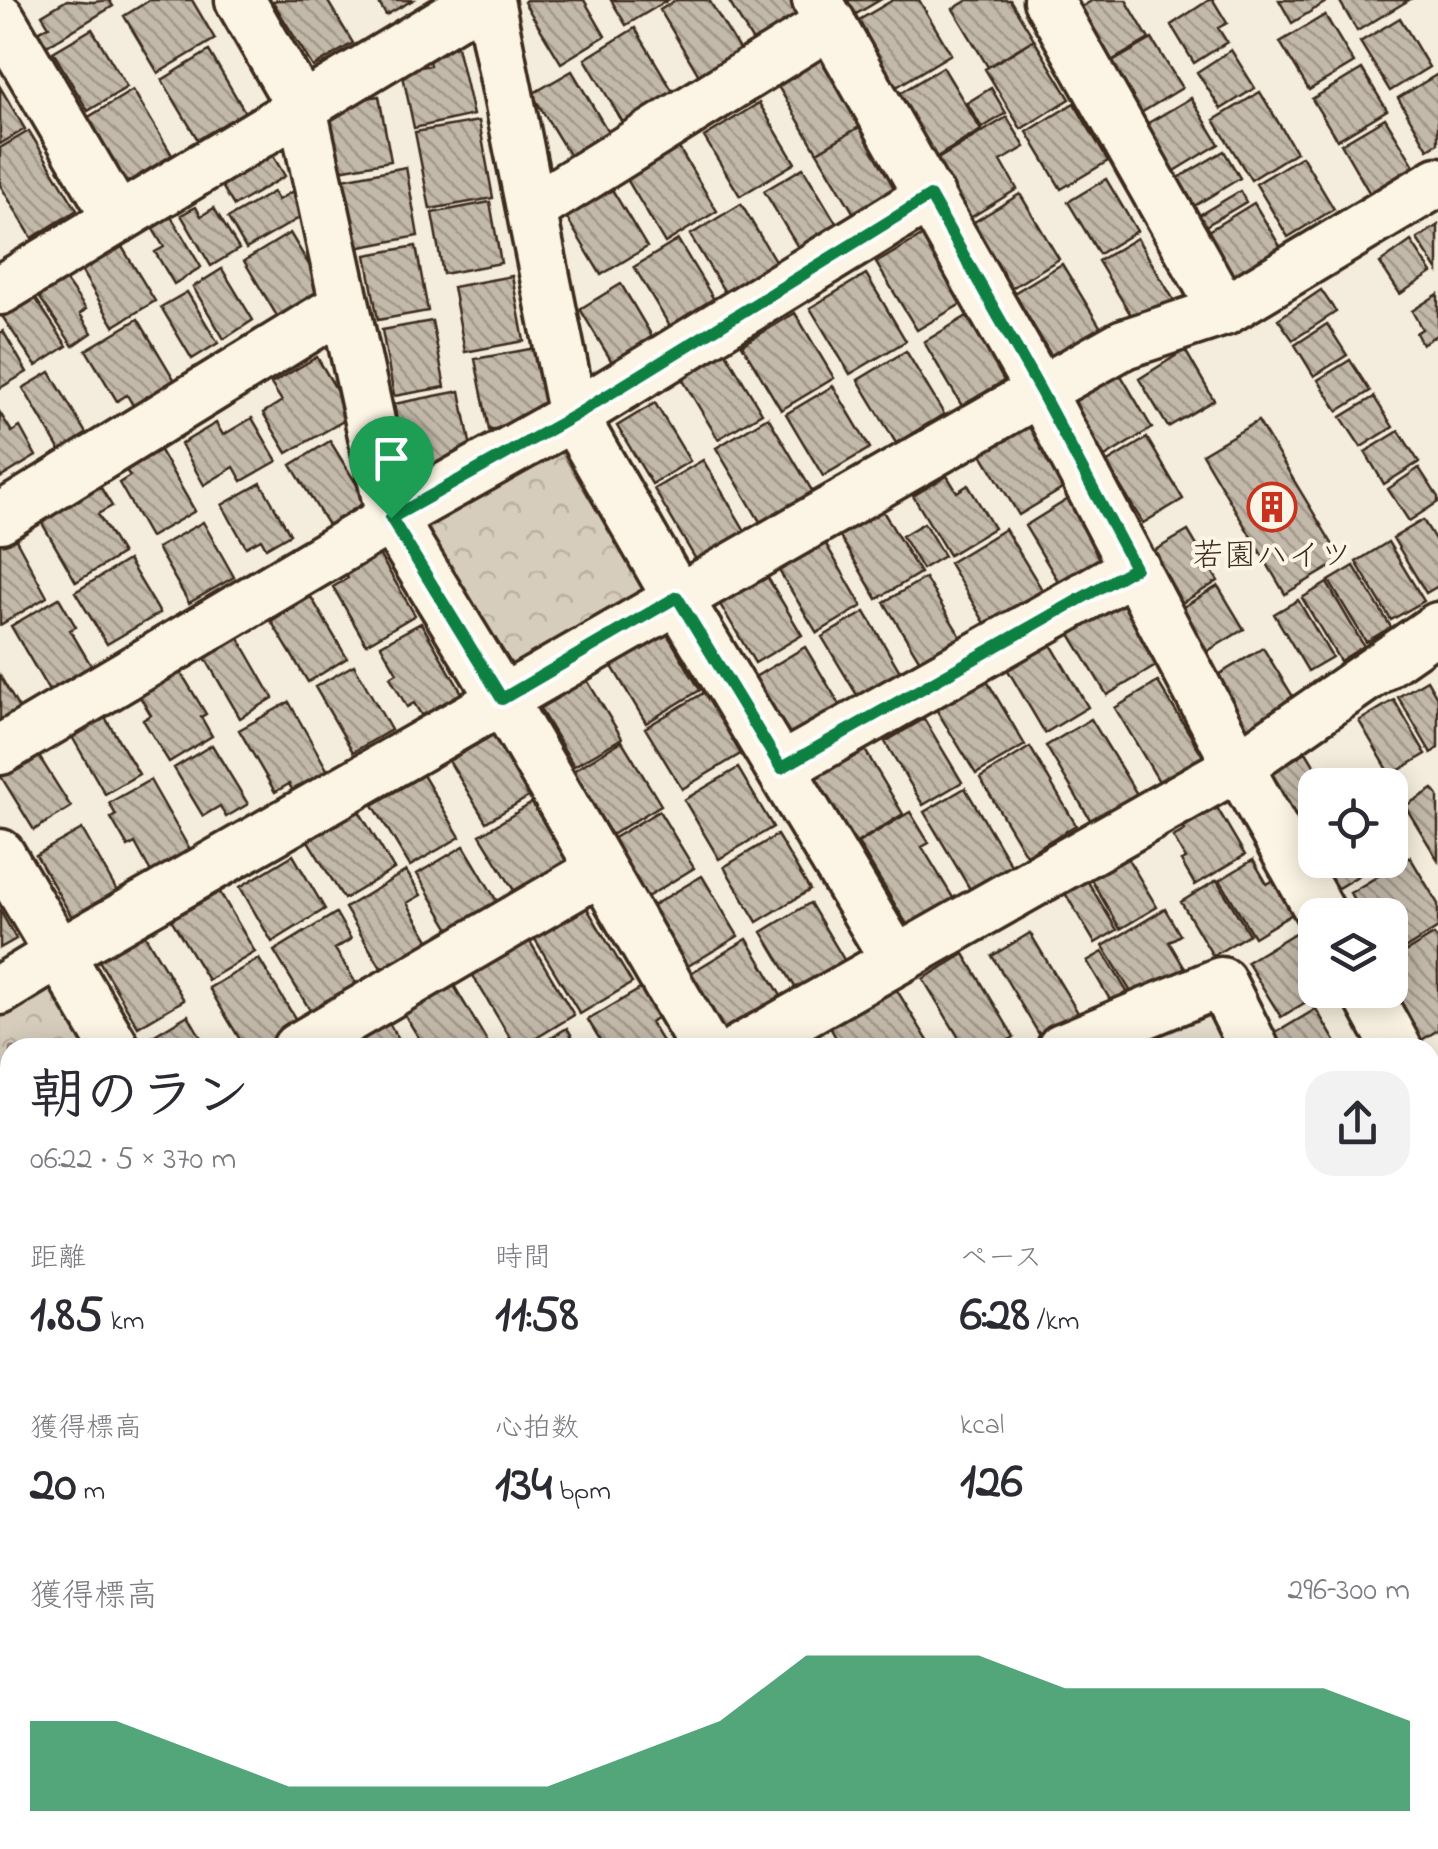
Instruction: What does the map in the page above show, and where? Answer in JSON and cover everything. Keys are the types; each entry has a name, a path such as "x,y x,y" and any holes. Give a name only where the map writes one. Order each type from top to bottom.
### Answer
{"street":[{"path":"240,0 302,108 391,518 700,1038"},
{"path":"0,290 480,0"},
{"path":"489,0 574,416 677,597 896,959"},
{"path":"1048,0 1224,312"},
{"path":"532,209 824,12 1040,390 1238,766 1312,898"},
{"path":"0,18 118,219"},
{"path":"0,990 1040,390 1124,344 1224,312 1438,182"},
{"path":"0,750 391,518 574,416 930,196"},
{"path":"0,518 345,305"},
{"path":"781,768 1135,568"},
{"path":"759,1038 1238,766 1438,626"},
{"path":"0,854 109,1038"},
{"path":"314,1038 601,870"},
{"path":"1086,1038 1220,982 1249,1038"},
{"path":"1375,1008 1391,1038"}],"shaded area":[{"path":"1199,998 1222,1038 1103,1038"}],"green space":[{"path":"549,431 648,595 498,685 400,521"},
{"path":"37,987 55,991 83,1038 0,1038 0,1009"}],"building":[{"path":"67,0 109,0 113,6 45,47 36,33 49,26 42,15"},
{"path":"150,0 192,0 215,39 158,73 124,16"},
{"path":"327,0 353,43 313,67 273,2"},
{"path":"377,0 413,0 386,15"},
{"path":"526,0 584,0 605,36 561,63"},
{"path":"611,0 668,0 626,25"},
{"path":"676,0 709,0 745,59 704,84 660,10"},
{"path":"728,0 793,0 809,26 761,55"},
{"path":"847,0 880,0 856,14"},
{"path":"893,0 919,0 951,54 893,89 854,23"},
{"path":"968,0 1010,0 1034,39 988,67 953,9"},
{"path":"1093,0 1126,0 1149,39 1106,64 1075,11"},
{"path":"1213,0 1227,23 1218,28 1227,42 1194,63 1171,25"},
{"path":"1279,0 1325,0 1326,2 1292,23"},
{"path":"1339,0 1409,0 1357,31"},
{"path":"1325,15 1354,63 1309,90 1280,42"},
{"path":"1400,18 1429,67 1390,91 1360,42"},
{"path":"635,28 675,95 625,126 585,59"},
{"path":"92,29 127,87 88,111 53,52"},
{"path":"1152,39 1182,88 1139,114 1109,64"},
{"path":"1034,40 1070,99 1021,129 985,69"},
{"path":"457,46 473,115 414,128 402,71 430,65 427,52"},
{"path":"1231,50 1255,88 1221,109 1197,72"},
{"path":"209,51 245,112 198,140 162,80"},
{"path":"819,57 861,126 817,152 776,83"},
{"path":"943,67 981,130 935,158 897,95"},
{"path":"1362,69 1387,110 1337,140 1312,99"},
{"path":"572,71 610,135 571,158 532,94"},
{"path":"1438,74 1438,143 1428,149 1398,98"},
{"path":"0,87 25,129 0,144"},
{"path":"991,88 1006,113 982,128 967,103"},
{"path":"133,90 172,155 126,183 87,118"},
{"path":"1260,92 1296,152 1251,180 1214,120"},
{"path":"379,96 391,161 339,170 327,105"},
{"path":"1191,98 1219,144 1173,172 1145,125"},
{"path":"759,103 795,163 740,196 704,137"},
{"path":"1074,103 1108,161 1061,189 1027,132"},
{"path":"1007,117 1025,147 1001,161 1017,189 970,218 936,160"},
{"path":"1385,118 1418,172 1373,199 1341,144"},
{"path":"479,121 493,198 430,209 415,132"},
{"path":"861,126 905,201 862,227 817,152"},
{"path":"29,131 77,210 32,238 0,185 0,148"},
{"path":"677,145 717,211 665,243 625,176"},
{"path":"267,146 285,176 234,206 216,176"},
{"path":"1224,151 1240,178 1191,208 1175,180"},
{"path":"1302,156 1334,209 1288,237 1256,184"},
{"path":"406,167 418,236 356,248 343,179"},
{"path":"803,168 847,241 808,264 764,191"},
{"path":"602,173 647,247 601,275 556,200"},
{"path":"1106,179 1137,231 1099,254 1068,202"},
{"path":"293,191 306,214 246,249 228,218 273,192 278,200"},
{"path":"1240,191 1246,202 1197,231 1191,220"},
{"path":"1020,194 1059,259 1010,289 971,224"},
{"path":"490,202 501,263 443,274 432,213"},
{"path":"1254,203 1286,256 1237,285 1205,233"},
{"path":"741,204 783,274 732,304 690,235"},
{"path":"196,207 201,216 214,208 239,249 211,266 181,215"},
{"path":"170,215 201,267 174,284 155,252 164,247 151,226"},
{"path":"1438,225 1438,271 1417,239"},
{"path":"290,233 332,303 286,331 244,261"},
{"path":"925,234 966,301 917,330 876,263"},
{"path":"116,237 155,301 114,326 76,262"},
{"path":"1137,238 1175,302 1137,325 1098,261"},
{"path":"678,240 721,311 677,338 634,267"},
{"path":"1411,241 1432,273 1400,294 1380,263"},
{"path":"416,246 428,311 378,320 366,255"},
{"path":"1062,264 1101,328 1052,357 1014,293"},
{"path":"222,269 253,320 224,339 193,287"},
{"path":"866,274 906,341 850,374 810,308"},
{"path":"512,276 524,341 465,352 453,287"},
{"path":"63,277 86,309 80,314 92,333 73,346 38,295"},
{"path":"621,284 662,353 621,377 580,309"},
{"path":"30,290 67,346 36,366 0,313"},
{"path":"1321,290 1336,312 1293,340 1278,319"},
{"path":"187,292 218,343 192,359 161,307"},
{"path":"1438,294 1438,334 1422,344 1416,333 1422,329 1412,311"},
{"path":"795,313 834,378 781,410 742,345"},
{"path":"967,316 1005,380 962,406 924,342"},
{"path":"138,319 177,384 135,409 127,395 117,401 86,350"},
{"path":"432,321 445,387 394,396 382,330"},
{"path":"1327,324 1347,355 1314,376 1295,345"},
{"path":"3,331 27,372 0,388 0,333"},
{"path":"541,347 555,418 489,430 475,359"},
{"path":"1185,350 1214,400 1168,427 1139,379"},
{"path":"725,351 762,413 718,439 681,377"},
{"path":"906,351 944,414 896,443 858,380"},
{"path":"317,357 352,416 287,453 263,413 282,401 271,384"},
{"path":"1350,360 1370,391 1338,411 1318,380"},
{"path":"50,372 87,435 60,451 23,388"},
{"path":"1119,372 1152,428 1100,460 1066,404"},
{"path":"833,386 870,448 823,476 786,414"},
{"path":"460,391 473,458 406,470 394,404"},
{"path":"1374,397 1393,427 1361,447 1341,417"},
{"path":"655,403 690,461 652,484 617,426"},
{"path":"0,413 12,432 20,427 36,456 0,478"},
{"path":"768,417 814,494 762,525 716,448"},
{"path":"252,418 277,461 242,481 234,467 204,485 181,444 216,423 223,435"},
{"name":"若園ハイツ","path":"1258,421 1342,560 1285,594 1202,454"},
{"path":"1028,422 1067,486 1019,515 980,451"},
{"path":"1399,431 1419,462 1384,484 1365,452"},
{"path":"1147,438 1183,499 1143,523 1106,463"},
{"path":"330,441 367,501 328,525 291,465"},
{"path":"159,449 195,511 150,537 119,483 130,476 125,469"},
{"path":"703,460 747,534 698,563 654,489"},
{"path":"1419,468 1438,502 1409,521 1388,489"},
{"path":"947,476 957,492 968,485 994,528 949,555 913,496"},
{"path":"98,483 112,506 98,514 122,554 76,582 39,518"},
{"path":"261,483 290,534 266,548 261,539 246,547 222,505"},
{"path":"1070,498 1109,564 1064,591 1025,526"},
{"path":"881,508 920,573 877,599 838,533"},
{"path":"1423,520 1438,544 1438,586 1426,593 1393,538"},
{"path":"203,522 234,577 189,603 157,548"},
{"path":"924,523 944,556 922,569 902,536"},
{"path":"1005,529 1049,601 992,635 949,563"},
{"path":"1188,531 1218,581 1182,603 1152,552"},
{"path":"13,534 47,597 0,625 0,541"},
{"path":"824,541 862,606 817,633 778,569"},
{"path":"1388,542 1424,601 1391,620 1356,562"},
{"path":"377,551 415,615 366,644 333,587 348,578 344,571"},
{"path":"128,560 160,613 107,644 75,592"},
{"path":"1354,566 1391,627 1366,642 1329,581"},
{"path":"765,573 802,635 755,663 718,601"},
{"path":"925,578 964,642 923,666 884,602"},
{"path":"1327,583 1364,646 1340,661 1302,598"},
{"path":"1218,586 1244,629 1206,652 1180,609"},
{"path":"1122,592 1164,661 1107,695 1065,626"},
{"path":"311,597 347,658 308,682 271,621"},
{"path":"59,598 76,627 70,630 95,672 63,690 60,684 49,691 11,626"},
{"path":"1298,600 1332,657 1308,671 1274,614"},
{"path":"865,612 905,680 863,705 822,637"},
{"path":"421,623 462,693 422,716 414,703 407,707 390,677 397,673 381,645"},
{"path":"665,630 700,690 646,723 610,663"},
{"path":"238,637 273,698 240,718 204,656"},
{"path":"1049,641 1088,707 1045,733 1006,667"},
{"path":"805,647 846,715 796,745 755,677"},
{"path":"1263,648 1297,703 1247,734 1213,678"},
{"path":"354,665 391,730 353,752 315,687"},
{"path":"180,671 206,714 201,717 212,736 169,762 143,720 151,715 140,697"},
{"path":"584,675 622,738 574,766 537,704"},
{"path":"0,676 20,710 0,722"},
{"path":"984,676 1025,745 976,774 934,706"},
{"path":"1427,680 1438,699 1438,748 1431,753 1398,697"},
{"path":"1158,682 1203,756 1160,783 1115,708"},
{"path":"705,692 742,753 682,789 645,728"},
{"path":"1394,700 1426,754 1403,768 1387,768 1359,721"},
{"path":"289,702 329,773 294,793 289,784 275,792 239,730"},
{"path":"100,709 139,774 105,794 67,728"},
{"path":"924,719 962,782 923,805 885,742"},
{"path":"1091,719 1140,799 1094,826 1046,746"},
{"path":"493,735 530,796 486,822 449,761"},
{"path":"622,741 661,805 611,835 573,771"},
{"path":"212,745 248,804 226,817 220,806 203,816 174,768"},
{"path":"862,745 903,814 853,845 812,776"},
{"path":"1030,747 1076,825 1026,855 980,778"},
{"path":"35,750 71,807 34,830 0,771"},
{"path":"1306,752 1316,768 1298,768 1298,826 1294,828 1263,778"},
{"path":"738,768 773,827 719,859 684,800"},
{"path":"423,775 460,837 410,866 373,805"},
{"path":"150,780 190,850 151,872 135,843 128,847 111,818 116,815 109,803"},
{"path":"965,788 1011,865 970,889 924,812"},
{"path":"1433,789 1438,796 1438,860 1408,811 1408,804"},
{"path":"1209,794 1245,855 1195,885 1173,837 1185,830 1176,815"},
{"path":"354,803 394,869 344,899 303,833"},
{"path":"532,803 570,866 518,897 480,835"},
{"path":"659,811 694,868 647,897 612,839"},
{"path":"910,812 929,843 922,847 955,901 909,928 858,843"},
{"path":"82,829 118,893 73,919 36,855"},
{"path":"777,835 810,890 757,922 724,867"},
{"path":"464,846 501,908 454,936 417,874"},
{"path":"1122,849 1157,907 1120,929 1086,871"},
{"path":"293,855 325,909 272,942 240,887"},
{"path":"1408,858 1438,904 1438,928 1408,947 1408,898 1353,898 1350,893 1375,878 1408,878"},
{"path":"1253,860 1267,884 1284,874 1299,898 1298,911 1254,937 1220,880"},
{"path":"406,871 421,895 407,903 438,955 390,983 345,908"},
{"path":"1082,872 1117,930 1095,943 1060,885"},
{"path":"702,876 738,936 678,972 642,912"},
{"path":"1325,878 1354,878 1333,891"},
{"path":"1217,880 1249,934 1213,956 1181,902"},
{"path":"214,882 255,952 208,980 166,911"},
{"path":"582,900 632,983 580,1014 530,931"},
{"path":"810,903 849,968 801,997 762,932"},
{"path":"1165,909 1180,935 1169,942 1190,977 1140,1007 1103,946"},
{"path":"0,910 16,939 0,948"},
{"path":"336,913 351,939 335,949 365,998 319,1025 274,951"},
{"path":"1298,931 1298,1007 1281,1017 1247,962"},
{"path":"143,932 184,1000 138,1027 98,959"},
{"path":"1030,933 1083,1021 1055,1038 1041,1038 992,956"},
{"path":"1434,935 1438,940 1438,1030 1425,1038 1405,1038 1396,1008 1408,1008 1408,950"},
{"path":"747,939 783,999 725,1034 689,974"},
{"path":"529,940 574,1015 536,1038 510,1038 472,974"},
{"path":"1103,952 1131,998 1115,1008 1087,961"},
{"path":"964,954 1014,1037 959,1038 923,979"},
{"path":"259,959 304,1033 296,1038 239,1038 209,988"},
{"path":"652,982 669,1011 650,1022 660,1038 599,1038 588,1020"},
{"path":"453,984 485,1038 419,1038 404,1014"},
{"path":"893,984 926,1038 836,1038 828,1024"},
{"path":"1316,1009 1333,1038 1270,1038"},
{"path":"188,1015 201,1038 150,1038"},
{"path":"387,1020 398,1038 357,1038"},
{"path":"567,1028 573,1038 550,1038"}],"place":[{"name":"若園ハイツ","path":"1272,507"}],"route":[{"path":"930,196 1135,568 781,768 677,597 502,699 391,518 574,416 930,196"}]}
